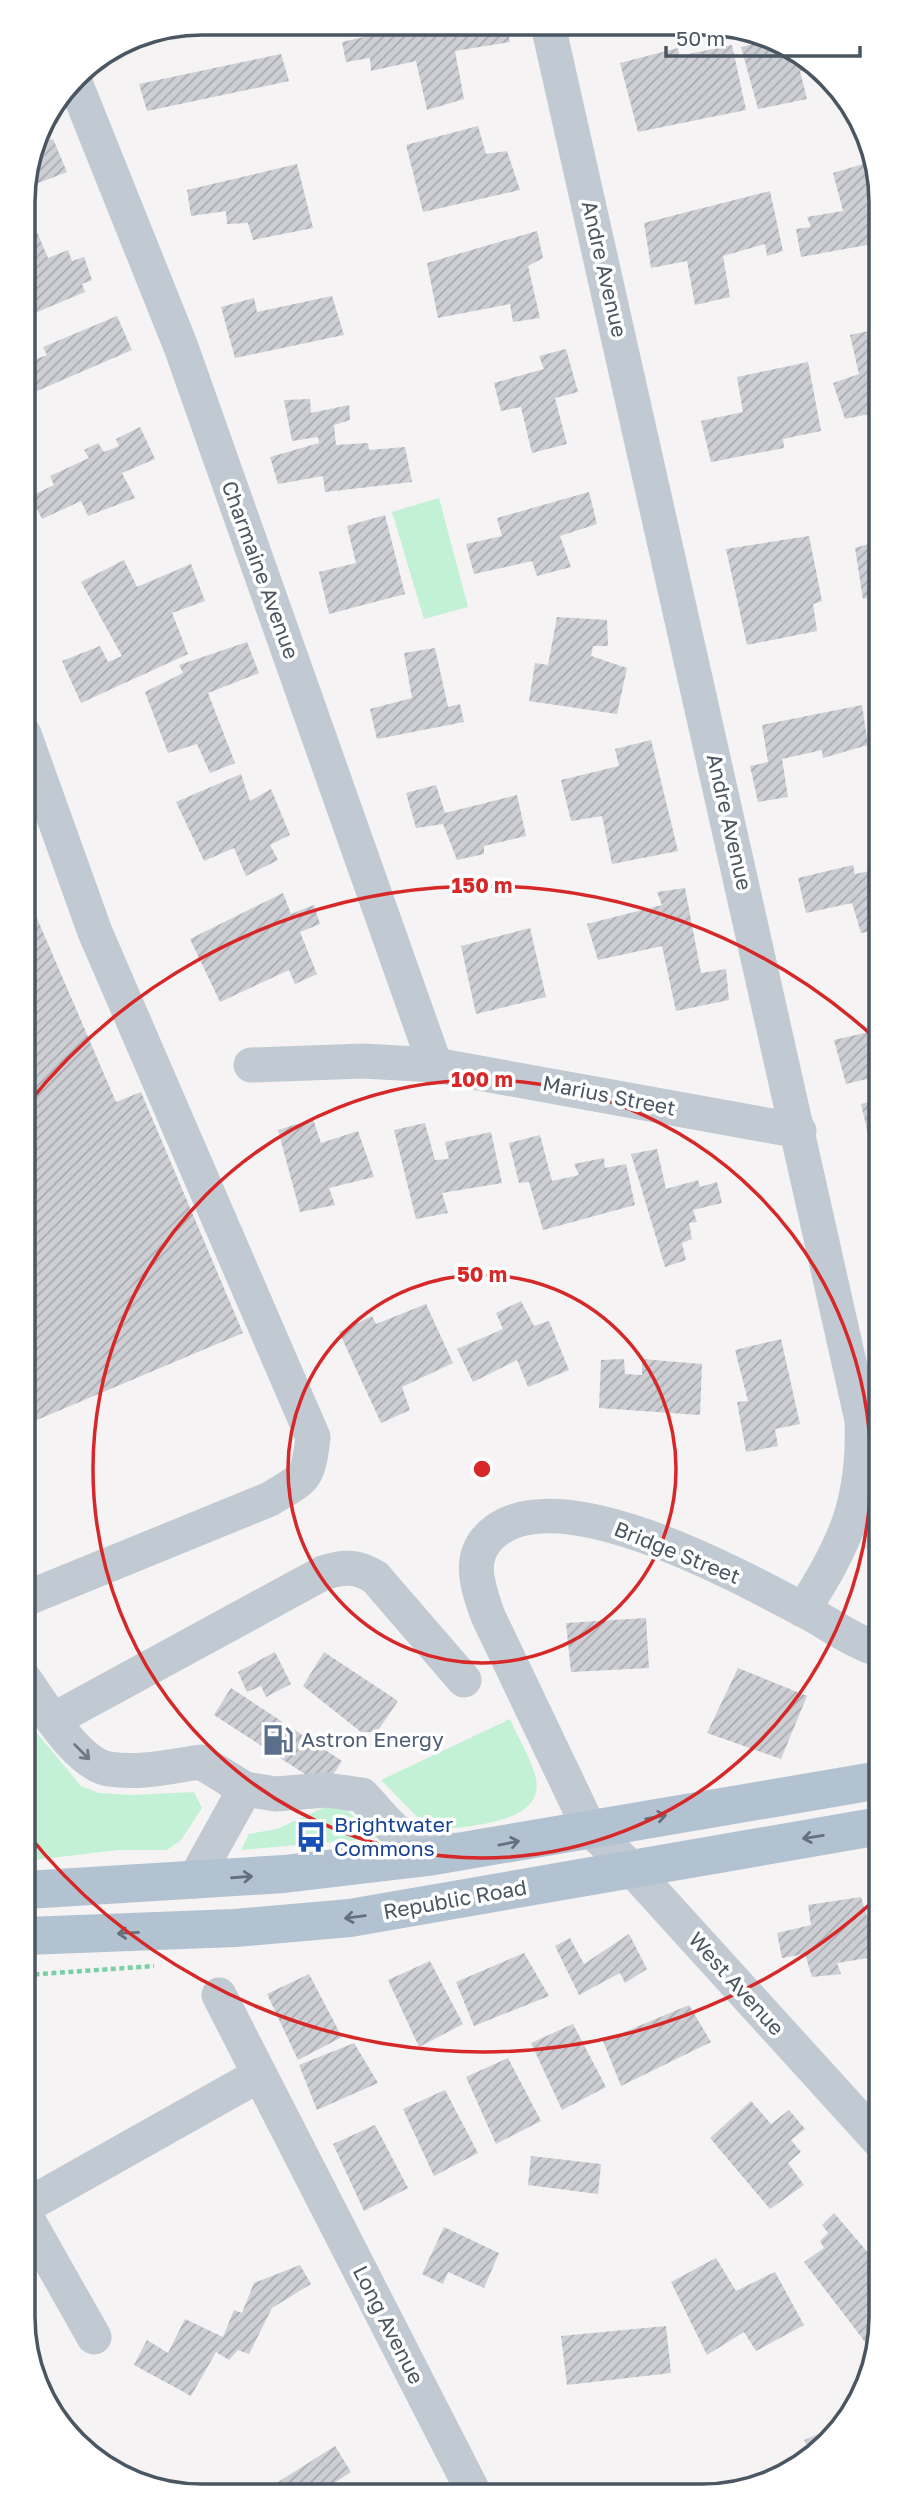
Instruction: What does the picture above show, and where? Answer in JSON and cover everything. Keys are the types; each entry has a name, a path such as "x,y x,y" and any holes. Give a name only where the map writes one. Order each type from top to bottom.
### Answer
{"main road":[{"path":"35,1890 284,1874 466,1851 869,1778"},
{"name":"Republic Road","path":"35,1936 234,1928 350,1918 869,1828"}],"street":[{"name":"Andre Avenue","path":"550,35 862,1420 860,1490 850,1522 823,1580 803,1610"},
{"name":"Charmaine Avenue","path":"78,90 181,347 435,1065"},
{"path":"35,765 95,932 313,1437 310,1466 304,1478 270,1499 35,1595"},
{"name":"Marius Street","path":"251,1065 363,1061 435,1065 799,1131"},
{"name":"Bridge Street","path":"589,1828 527,1701 478,1588 476,1563 484,1540 505,1524 528,1518 562,1517 610,1525 714,1564 869,1644"},
{"path":"53,1720 323,1573 338,1568 360,1568 375,1577 464,1680"},
{"path":"35,1694 87,1759 107,1769 144,1771 201,1762 245,1789 276,1794 326,1790 362,1795 403,1838 419,1847 466,1851"},
{"path":"194,1881 245,1789"},
{"name":"West Avenue","path":"589,1828 631,1868 869,2130"},
{"name":"Long Avenue","path":"219,1995 469,2484"},
{"path":"35,2201 259,2075"},
{"path":"35,2233 94,2337"}],"green space":[{"path":"439,498 468,607 424,619 392,512"},
{"path":"510,1719 536,1779 535,1795 528,1806 515,1815 480,1825 431,1831 381,1780"},
{"path":"35,1731 81,1786 99,1793 133,1795 194,1792 202,1808 181,1840 167,1850 118,1850 35,1860"},
{"path":"327,1806 344,1808 379,1838 241,1850 249,1834 277,1829"}],"building":[{"path":"373,35 509,35 510,42 455,51 464,99 427,110 416,61 371,71 370,58 346,62 342,42"},
{"path":"756,44 786,57 804,69 800,71 807,99 758,109 741,47"},
{"path":"732,45 746,110 638,132 620,63 678,48 679,56"},
{"path":"281,54 289,81 147,111 139,84"},
{"path":"478,126 486,154 507,151 520,190 423,212 406,145"},
{"path":"53,139 67,172 36,184 41,159 47,141"},
{"path":"297,164 313,228 253,240 248,223 227,224 226,211 191,216 187,190"},
{"path":"863,164 869,196 869,245 801,257 796,229 811,227 807,217 843,211 833,173"},
{"path":"770,191 783,251 767,256 765,244 723,256 730,297 695,305 687,261 651,268 644,223"},
{"path":"537,231 543,258 528,266 540,318 513,322 510,304 438,318 427,263"},
{"path":"35,233 48,258 68,250 72,261 84,257 92,280 82,284 85,292 35,313"},
{"path":"332,296 344,335 235,358 221,307 254,298 257,312"},
{"path":"117,316 132,350 35,392 35,360 47,355 43,347"},
{"path":"869,331 869,414 845,419 833,383 859,374 850,335"},
{"path":"566,349 578,392 555,398 567,444 532,453 521,407 501,411 494,383 544,369 539,356"},
{"path":"808,362 821,431 783,439 784,448 711,462 701,421 743,412 737,377"},
{"path":"310,399 311,413 349,405 350,420 334,425 336,445 368,443 369,450 405,447 412,482 325,492 323,476 278,484 270,457 319,443 318,437 292,441 284,400"},
{"path":"140,427 155,459 122,473 135,498 88,516 81,501 42,519 35,504 35,494 54,485 50,476 89,458 84,450 98,443 104,452 119,446 116,439"},
{"path":"589,492 597,524 560,536 571,567 537,576 532,561 474,574 466,544 502,536 497,518"},
{"path":"385,515 405,594 329,614 319,572 356,563 347,526"},
{"path":"809,536 822,601 813,604 817,631 747,645 726,549"},
{"path":"869,544 869,597 863,599 855,548"},
{"path":"124,560 137,587 191,564 205,601 172,613 188,654 81,703 62,661 100,646 108,662 122,656 81,582"},
{"path":"557,617 607,620 608,646 593,646 591,656 627,668 617,714 529,701 535,663 548,665"},
{"path":"247,642 259,673 208,693 235,763 210,773 197,744 168,753 145,692 183,673 179,665"},
{"path":"435,648 448,707 460,704 464,722 377,739 370,709 412,698 404,653"},
{"path":"862,705 868,745 823,758 822,750 782,759 788,797 758,802 750,766 768,762 762,725"},
{"path":"651,740 678,851 612,864 602,816 571,821 561,780 619,766 615,749"},
{"path":"241,774 250,801 271,789 290,835 270,845 278,860 246,876 234,848 204,861 176,802"},
{"path":"436,785 445,813 517,795 526,836 484,846 484,854 457,860 443,824 416,828 406,793"},
{"path":"853,865 855,874 869,871 869,932 861,933 852,903 806,913 798,878"},
{"path":"685,888 701,973 726,969 729,1000 676,1011 662,946 598,960 587,924 662,905 657,892"},
{"path":"283,893 291,914 314,905 320,924 300,932 317,974 295,984 289,970 220,1002 190,939"},
{"path":"35,914 116,1102 141,1092 243,1333 35,1421"},
{"path":"530,928 546,997 476,1014 461,946"},
{"path":"869,1032 869,1078 846,1084 834,1040"},
{"path":"869,1102 869,1134 868,1134 861,1104"},
{"path":"313,1119 321,1143 358,1131 374,1177 329,1188 335,1205 300,1212 278,1130"},
{"path":"425,1123 435,1160 449,1159 445,1142 491,1132 502,1183 442,1193 448,1213 416,1219 394,1130"},
{"path":"540,1135 552,1181 579,1175 574,1164 604,1158 605,1168 626,1164 635,1205 543,1230 529,1182 519,1183 509,1143"},
{"path":"657,1149 666,1189 698,1180 700,1187 717,1182 722,1203 693,1210 697,1222 689,1223 692,1239 682,1243 686,1260 665,1267 631,1154"},
{"path":"521,1301 534,1326 549,1321 569,1370 528,1387 517,1360 473,1382 457,1349 503,1329 496,1313"},
{"path":"426,1304 453,1363 402,1387 410,1410 381,1423 339,1332 372,1316 376,1324"},
{"path":"781,1339 800,1424 775,1429 778,1446 746,1452 737,1402 748,1401 735,1350"},
{"path":"624,1359 625,1374 642,1375 642,1359 702,1364 700,1415 599,1408 601,1360"},
{"path":"646,1618 649,1668 571,1672 566,1623"},
{"path":"275,1652 291,1684 266,1697 261,1686 247,1692 238,1672"},
{"path":"324,1652 398,1701 377,1732 361,1732 303,1686"},
{"path":"738,1668 807,1696 781,1759 707,1733"},
{"path":"231,1688 342,1761 325,1787 214,1715"},
{"path":"861,1897 869,1923 869,1958 837,1963 841,1974 812,1977 805,1954 782,1958 777,1933 811,1925 808,1905"},
{"path":"629,1934 647,1969 625,1983 620,1973 579,1995 555,1946 570,1938 584,1964"},
{"path":"524,1953 549,1996 474,2026 456,1982"},
{"path":"430,1961 463,2024 419,2047 388,1980"},
{"path":"309,1974 342,2037 298,2060 267,1994"},
{"path":"689,2005 711,2042 621,2086 603,2041"},
{"path":"573,2024 606,2087 562,2110 531,2043"},
{"path":"354,2043 378,2083 317,2110 299,2065"},
{"path":"508,2058 541,2121 496,2144 466,2077"},
{"path":"445,2090 478,2153 434,2176 403,2109"},
{"path":"751,2101 771,2124 789,2110 805,2129 791,2140 801,2152 788,2163 804,2185 770,2209 710,2138"},
{"path":"375,2125 408,2188 364,2211 333,2144"},
{"path":"531,2156 601,2164 598,2194 528,2185"},
{"path":"834,2213 869,2254 867,2344 804,2262 824,2248 820,2241 828,2233 822,2225"},
{"path":"444,2227 499,2253 484,2288 448,2272 443,2284 422,2274"},
{"path":"716,2258 736,2291 775,2272 804,2325 756,2351 744,2332 707,2355 671,2282"},
{"path":"300,2265 311,2284 272,2308 249,2354 238,2350 229,2360 216,2352 191,2396 134,2365 147,2340 168,2353 185,2319 223,2337 234,2310 242,2313 254,2283"},
{"path":"666,2326 671,2373 567,2385 561,2336"},
{"path":"823,2432 807,2447 804,2440"},
{"path":"335,2446 351,2472 333,2484 275,2484"}],"place":[{"name":"Astron Energy","path":"278,1740"},
{"name":"Brightwater Commons","path":"311,1837"}]}
